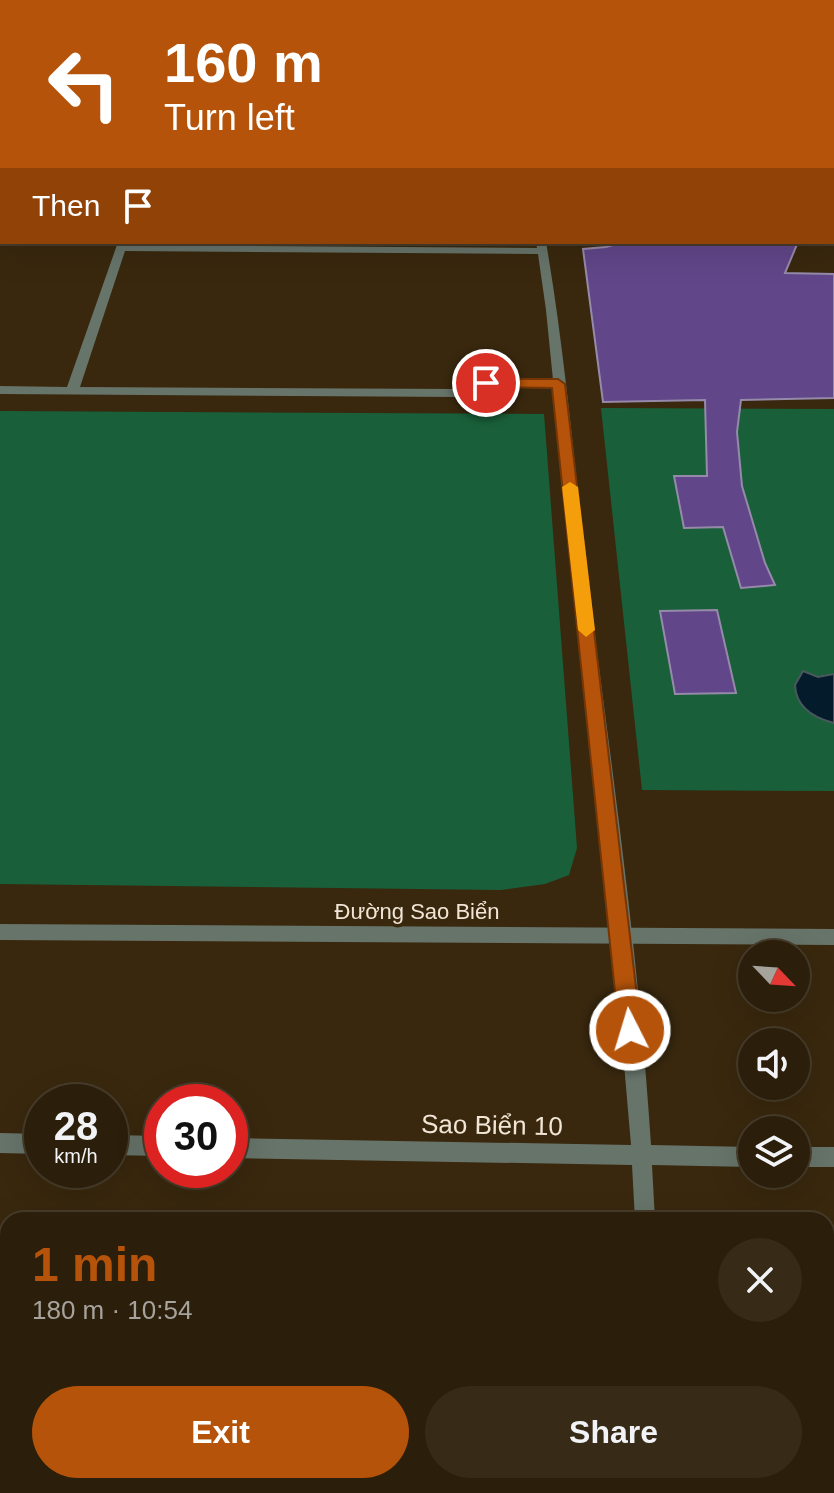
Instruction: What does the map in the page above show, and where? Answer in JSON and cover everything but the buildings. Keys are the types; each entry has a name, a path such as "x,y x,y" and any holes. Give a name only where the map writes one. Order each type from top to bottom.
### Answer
{"street":[{"path":"72,391 122,245 541,247 552,310 621,936 645,1212"},
{"path":"0,390 460,393 486,383 558,384"},
{"name":"Đường Sao Biển","path":"0,932 834,937"},
{"path":"0,1143 24,1144"},
{"name":"Sao Biển 10","path":"248,1148 738,1157"},
{"path":"810,1157 834,1157"}],"green space":[{"path":"601,408 834,409 834,791 642,790"},
{"path":"0,411 544,414 577,848 569,875 545,884 501,890 0,884"}],"water":[{"path":"803,671 818,677 834,674 834,723 813,715 799,700 795,685"}],"slow traffic":[{"path":"570,487 586,630"}],"route":[{"path":"486,383 558,384 630,1030"}]}
